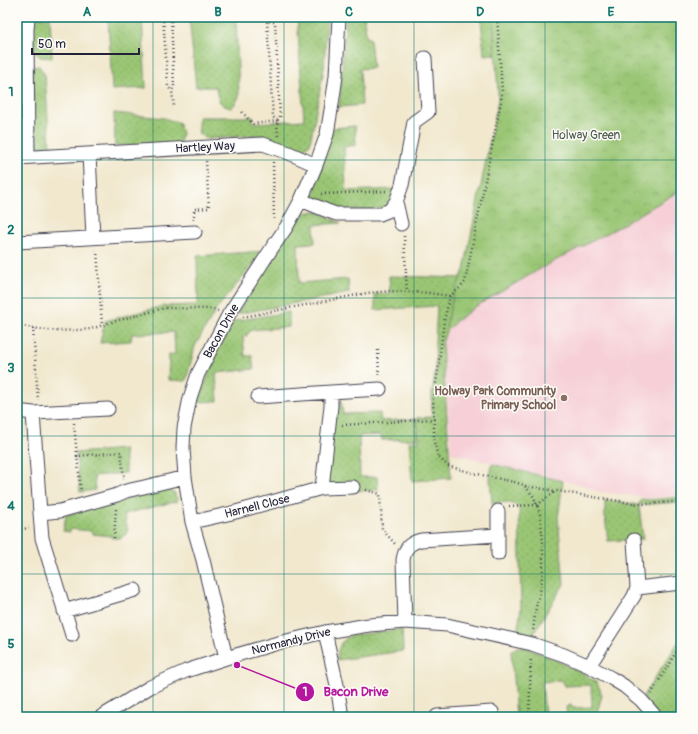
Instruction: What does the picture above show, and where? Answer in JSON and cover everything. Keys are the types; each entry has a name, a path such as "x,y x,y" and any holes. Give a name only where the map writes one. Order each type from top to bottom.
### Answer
{"street":[{"name":"Hartley Way","path":"28,17 23,157 263,144 316,165"},
{"name":"Bacon Drive","path":"226,658 203,560 192,522 185,476 183,448 184,428 190,398 198,374 230,314 287,226 316,165 327,134 332,104 337,70 339,17"},
{"path":"302,197 325,210 336,214 380,214 390,210 402,185 414,122 428,112 425,58"},
{"path":"89,154 95,237"},
{"path":"398,196 400,224"},
{"path":"17,242 194,232"},
{"path":"258,396 380,390"},
{"path":"322,488 331,406 331,392"},
{"path":"17,411 36,413 108,409"},
{"path":"36,413 42,538 72,635"},
{"path":"40,513 60,511 185,476"},
{"name":"Harnell Close","path":"192,522 232,513 322,488 353,487"},
{"path":"498,511 498,554"},
{"path":"405,622 403,560 404,553 407,548 414,542 421,540 498,535"},
{"path":"589,666 634,596 637,588 634,540"},
{"path":"637,588 681,583"},
{"path":"64,611 134,590"},
{"name":"Normandy Drive","path":"101,717 120,712 150,688 186,671 226,658 278,643 325,632 369,625 405,622 447,625 532,644 564,655 589,666 624,686 641,700 656,717"},
{"path":"325,632 337,685 342,717"},
{"path":"433,717 492,712"}],"path":[{"path":"163,17 168,87 172,91"},
{"path":"171,17 174,86 172,91 174,108"},
{"path":"272,21 273,17"},
{"path":"329,426 434,419 433,400 444,321 450,296 465,282 501,101 502,91 497,17"},
{"path":"272,21 267,21 273,117 277,121"},
{"path":"272,21 275,22 280,117 277,121 275,148 274,221"},
{"path":"242,112 253,124 277,121"},
{"path":"194,232 194,209 209,208 205,147"},
{"path":"302,197 398,196"},
{"path":"400,224 404,228 407,292"},
{"path":"95,237 102,325"},
{"path":"33,328 36,413"},
{"path":"378,350 380,390"},
{"path":"74,411 82,504"},
{"path":"77,456 121,452 121,493 114,538"},
{"path":"524,486 638,504 681,501"},
{"path":"353,487 380,494 382,529 384,533 404,553"},
{"path":"498,511 498,506 537,505 556,491"},
{"path":"645,704 681,644"},
{"path":"17,709 21,717"},
{"path":"522,717 529,712"}],"shaded area":[{"name":"Holway Park Community Primary School","path":"679,192 681,195 681,495 648,498 596,491 586,486 451,453 443,344 449,329 455,322 475,307 547,265 615,229"}],"green space":[{"path":"17,17 25,17 24,44 17,44"},
{"path":"32,17 50,17 52,58 40,57 32,49"},
{"path":"108,17 142,17 146,88 112,90"},
{"path":"189,17 236,17 239,97 231,108 223,105 219,101 216,87 196,87"},
{"path":"297,17 327,17 324,68 310,144 304,149 296,148 259,135 207,139 199,134 199,117 253,117 254,123 304,120"},
{"path":"346,17 365,17 364,20 367,38 370,38 373,68 360,69 362,105 339,107"},
{"path":"481,17 493,17 495,54 484,55"},
{"name":"Holway Green","path":"493,17 681,17 681,190 615,229 547,265 475,307 455,322 449,329 446,327 453,296 464,270 498,100"},
{"path":"39,66 45,75 50,147 39,147 32,140 32,67"},
{"path":"114,113 164,118 179,123 182,134 180,143 115,146"},
{"path":"355,126 356,145 344,147 346,191 399,189 388,207 369,210 336,210 312,200 333,128"},
{"path":"316,211 341,223 314,225 315,243 298,244 299,283 348,279 349,293 237,314 289,233 304,213"},
{"path":"264,251 218,307 195,346 186,381 168,380 169,355 175,354 174,332 132,334 131,341 100,343 105,321 163,306 198,305 197,256"},
{"path":"389,276 470,278 448,326 442,344 451,478 412,481 409,442 419,441 417,418 432,417 432,393 436,369 435,342 437,306 375,310 375,294 390,293"},
{"path":"289,312 289,327 252,330 247,334 247,336 243,337 245,356 252,356 254,369 216,373 218,401 198,402 217,352 234,321"},
{"path":"341,401 343,414 380,413 381,421 416,419 417,439 382,440 381,435 359,436 360,477 377,477 378,490 353,491 327,481 335,411"},
{"path":"124,449 126,473 94,476 95,490 80,492 76,453"},
{"path":"492,464 563,481 558,518 564,584 532,636 518,630 521,607 519,507 508,502 492,503 490,478"},
{"path":"165,489 174,492 178,501 124,514 128,532 121,538 112,538 112,536 92,534 92,531 70,529 70,532 63,531 66,515"},
{"path":"681,497 681,502 639,505 641,499 649,500"},
{"path":"605,500 639,505 643,539 608,541 605,517"},
{"path":"402,629 403,651 337,660 341,643 349,636"},
{"path":"681,638 681,717 656,717 643,696"},
{"path":"517,647 525,647 556,660 596,682 602,696 594,717 567,717 566,707 571,705 572,708 592,707 591,685 565,686 562,680 542,682 545,717 516,717 511,651"}],"place":[{"name":"Holway Park Community Primary School","path":"564,398"},
{"name":"Bacon Drive","path":"237,665"}]}
